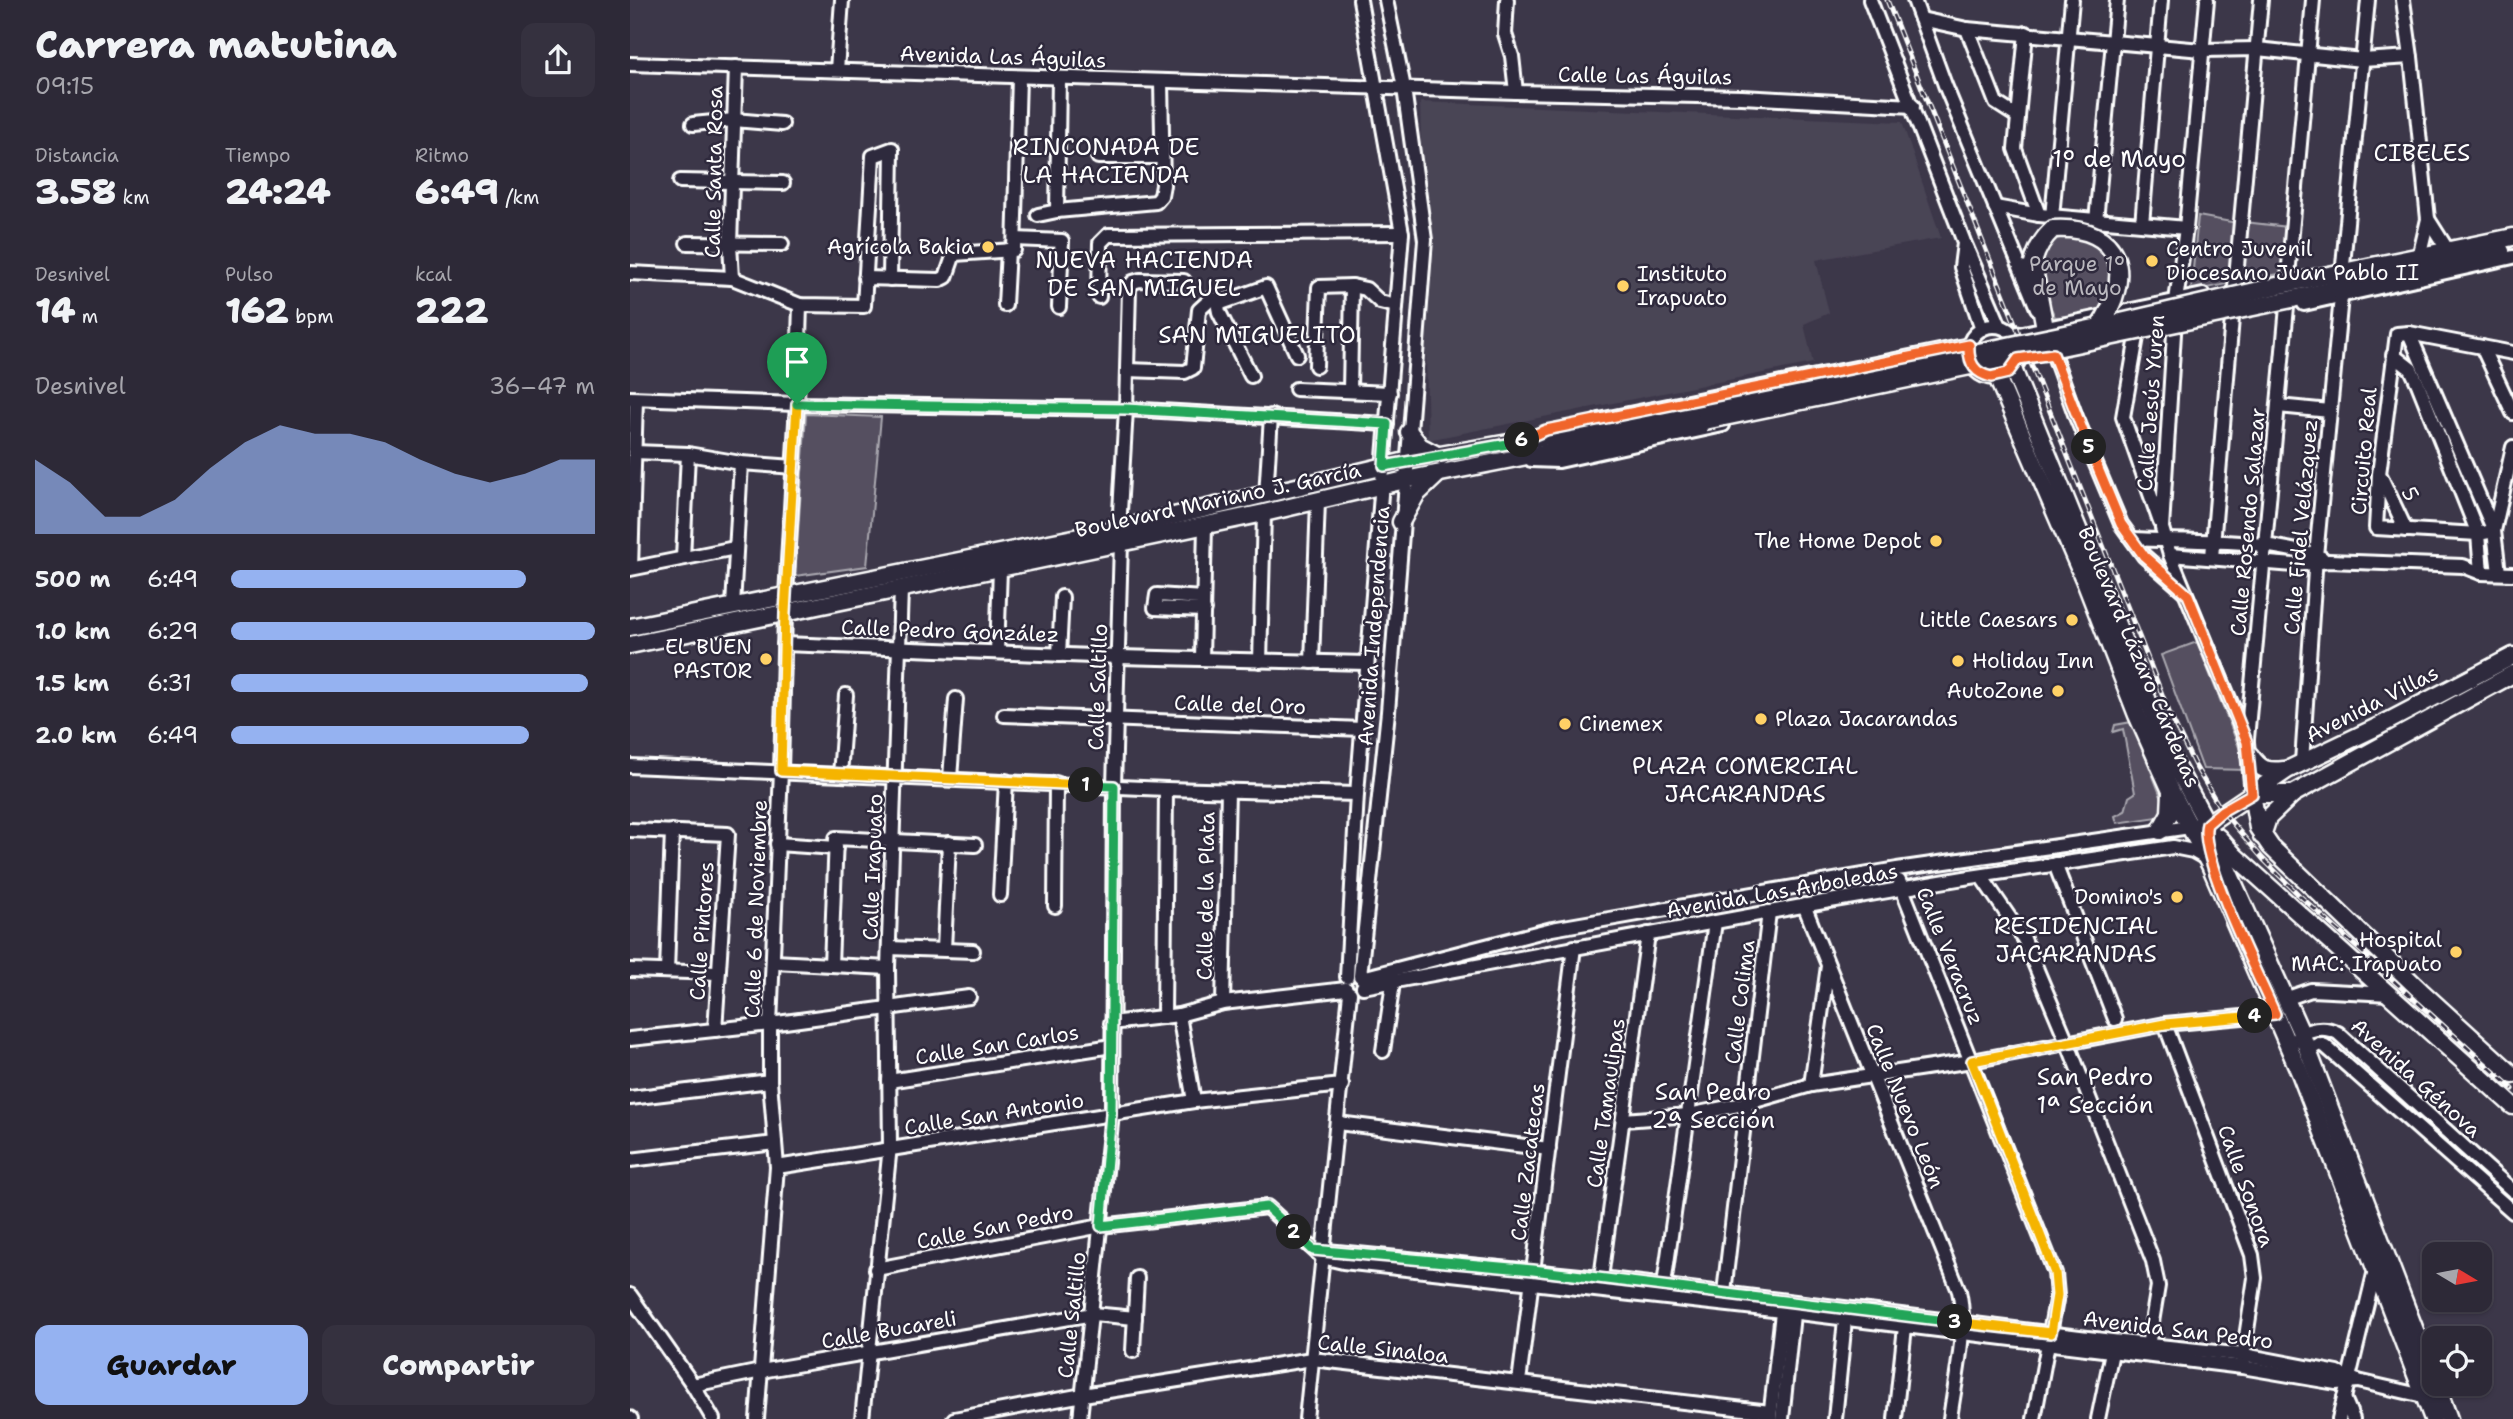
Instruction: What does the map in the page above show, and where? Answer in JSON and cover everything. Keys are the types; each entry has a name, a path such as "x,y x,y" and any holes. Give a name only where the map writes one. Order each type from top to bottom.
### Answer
{"main road":[{"path":"2045,328 2033,264 2035,252 2044,237 2053,229 2083,230 2104,241 2117,260 2117,296 2099,327"},
{"name":"Boulevard Mariano J. García","path":"630,627 733,606 786,605 901,589 1000,569 1266,496 1406,461 1513,451 1704,415 2289,291 2513,237"},
{"name":"Boulevard Mariano J. García","path":"1704,415 2099,327 2513,248"},
{"name":"Boulevard Lázaro Cárdenas","path":"2016,364 2170,755 2207,824 2285,999 2304,1034 2422,1349"},
{"name":"Boulevard Lázaro Cárdenas","path":"1997,377 2086,583 2127,692 2171,791 2209,862 2290,1049 2433,1419"},
{"path":"1409,432 1420,446 1441,457"},
{"name":"Boulevard Mariano J. García","path":"630,645 786,605 1120,536 1205,526 1438,474 1513,451"},
{"path":"1401,522 1416,495 1438,474"},
{"path":"2107,638 2116,640 2128,653"},
{"name":"Avenida Villas","path":"2207,824 2222,811 2287,770 2379,726 2513,656"},
{"name":"Avenida Villas","path":"2252,794 2293,794 2513,674"},
{"path":"2248,748 2261,769 2268,772 2287,770"},
{"path":"2160,831 2170,813 2171,791"},
{"path":"2252,794 2262,836 2333,907 2513,1075"},
{"path":"2262,836 2268,818 2293,794"},
{"path":"2190,827 2207,824"},
{"path":"2207,824 2205,840 2209,862"},
{"path":"2207,824 2235,856 2513,1106"},
{"path":"2257,972 2271,996 2279,1000 2285,999"},
{"name":"Boulevard Lázaro Cárdenas","path":"2440,1396 2449,1419"}],"street":[{"path":"837,70 842,0"},
{"name":"Avenida Independencia","path":"1355,983 1352,891 1357,794 1402,233 1360,0"},
{"name":"Avenida Independencia","path":"1306,1419 1319,1252 1370,892 1383,765 1425,240 1404,88 1386,0"},
{"path":"1507,0 1505,34 1512,57 1516,92"},
{"path":"1870,0 2000,327"},
{"path":"1914,0 1945,85 2045,328 2076,417 2121,524 2144,556 2188,595"},
{"path":"2045,216 2073,0"},
{"path":"2096,221 2117,0"},
{"path":"2142,224 2161,0"},
{"name":"Calle Jesús Yuren","path":"2207,0 2186,228 2176,301 2164,534 2177,550 2188,595 2248,748 2252,794"},
{"path":"2235,288 2261,0"},
{"name":"Calle Rosendo Salazar","path":"2248,748 2313,0"},
{"path":"2343,265 2368,0"},
{"path":"2403,0 2428,219 2420,254"},
{"path":"1921,19 1967,29 2202,50 2257,50 2362,60 2411,57"},
{"path":"1967,29 1996,103 2018,117"},
{"path":"2026,33 2015,149 2045,216"},
{"name":"Avenida Las Águilas","path":"630,64 1161,82 1376,86"},
{"name":"Calle Santa Rosa","path":"732,278 730,244 736,67"},
{"path":"1005,305 1011,244 1019,77"},
{"path":"1057,211 1059,78"},
{"path":"1038,215 1156,202 1161,196 1163,185 1161,82"},
{"name":"Calle Las Águilas","path":"1376,86 1742,97 1913,106"},
{"path":"693,124 734,120 782,124"},
{"path":"630,273 732,278 800,305 864,306 873,156 892,149 890,279"},
{"path":"1098,158 1162,157"},
{"path":"680,181 783,183"},
{"path":"1996,207 2045,216 2186,228"},
{"path":"2428,219 2447,249"},
{"path":"1099,298 1100,243 1108,235 1402,233"},
{"path":"865,278 940,280 946,277 954,254 1011,244 1062,241 1059,307"},
{"path":"1964,242 1961,267 1982,329"},
{"path":"687,243 782,244"},
{"path":"2016,364 2019,347 2014,335 2000,327 1982,329 1976,333 1969,345 1968,354 1975,369 1985,376 1997,377 2016,364 2053,354 2232,318 2343,265 2475,246"},
{"path":"2014,335 2235,288 2341,297 2513,257"},
{"name":"Calle Saltillo","path":"1080,1419 1093,1314 1111,1114 1114,786 1129,288 1133,282 1140,280 1184,281"},
{"path":"1316,366 1319,288 1352,286 1366,289 1380,302 1396,306"},
{"path":"1350,390 1352,286"},
{"path":"1220,308 1266,287 1297,355"},
{"name":"Calle Fidel Velázquez","path":"2302,762 2341,297"},
{"path":"1127,370 1185,372 1193,368 1199,310 1211,299 1215,299 1251,376"},
{"name":"Calle 6 de Noviembre","path":"757,1419 777,1167 769,1081 770,1024 800,305"},
{"path":"2212,557 2232,318"},
{"path":"2409,333 2513,353"},
{"path":"2409,333 2449,442 2478,534 2481,566"},
{"name":"Circuito Real","path":"2409,333 2397,334 2393,355 2379,474 2376,528 2478,534 2494,531"},
{"path":"2132,539 2164,534 2123,417 2137,337"},
{"path":"1513,451 1546,430 1969,345"},
{"path":"2482,347 2513,414"},
{"path":"1937,352 1945,365 1943,376"},
{"path":"2393,355 2411,369 2494,531 2499,573"},
{"path":"1513,451 1559,461 1975,369"},
{"path":"1772,385 1768,400 1776,414"},
{"path":"1296,390 1390,393"},
{"path":"735,548 630,568 633,398 797,404 1126,409 1387,424"},
{"path":"2278,405 2330,411"},
{"path":"1266,496 1271,416"},
{"path":"2494,531 2513,447"},
{"path":"634,452 688,454 741,463 794,467"},
{"path":"683,558 688,454"},
{"path":"733,606 741,463"},
{"name":"5","path":"2379,474 2406,530"},
{"path":"1312,662 1318,501"},
{"path":"1260,661 1264,513"},
{"path":"1202,659 1205,526"},
{"path":"2177,550 2213,542 2293,549 2320,560"},
{"path":"2177,550 2212,557 2294,565 2320,560 2481,566 2499,573 2513,574"},
{"path":"2481,566 2498,559 2513,560"},
{"path":"997,652 1000,569"},
{"name":"Calle Irapuato","path":"862,1419 894,1171 890,1149 888,968 901,589"},
{"path":"1059,654 1062,597"},
{"name":"Calle Pedro González","path":"784,644 1367,663"},
{"path":"840,775 846,695"},
{"path":"950,778 956,699"},
{"name":"Calle del Oro","path":"1004,715 1362,729"},
{"path":"1359,763 1383,765"},
{"path":"630,765 1166,789 1357,794"},
{"path":"1000,895 1006,781"},
{"path":"1055,906 1056,783"},
{"path":"1164,1017 1166,789"},
{"name":"Calle de la Plata","path":"1223,1003 1228,790"},
{"name":"Avenida Las Arboledas","path":"1355,983 1552,929 1897,869 2190,827"},
{"path":"630,830 672,831 667,971"},
{"name":"Calle Pintores","path":"672,831 728,834 715,1030"},
{"path":"831,965 836,838 975,845"},
{"path":"944,949 949,843"},
{"path":"778,844 836,848"},
{"name":"Avenida Las Arboledas","path":"1355,983 1393,983 1804,905 2055,864 2173,848 2193,851 2209,862"},
{"path":"1961,860 1964,878"},
{"path":"2055,864 2115,1019"},
{"name":"Calle Veracruz","path":"1897,869 1901,889 2055,1273 2057,1295 2034,1419"},
{"path":"1980,876 2024,939 2153,1261 2158,1286 2148,1346"},
{"path":"1352,891 1370,892"},
{"name":"Calle Nuevo León","path":"1804,905 1959,1291 1962,1306 1961,1328 1950,1419"},
{"name":"Calle Colima","path":"1723,1299 1769,912"},
{"path":"1601,920 1604,942"},
{"path":"1664,1285 1715,922"},
{"name":"Calle Tamaulipas","path":"1601,1278 1648,934"},
{"name":"Calle Zacatecas","path":"1519,1382 1574,947"},
{"path":"889,948 973,951"},
{"path":"774,961 888,968"},
{"path":"1811,1086 1828,966"},
{"path":"630,970 718,972"},
{"path":"1111,1023 1179,1015 1223,1003 1355,983"},
{"path":"1383,1051 1393,983"},
{"path":"2285,999 2311,990 2390,994"},
{"path":"630,1039 770,1024 969,997"},
{"path":"1624,1120 1689,1115 1811,1086 1972,1061 2165,1024 2275,1014"},
{"path":"1179,1015 1194,1101"},
{"name":"Calle Sonora","path":"2165,1024 2252,1255 2255,1278 2243,1361"},
{"name":"Avenida Génova","path":"2513,1191 2337,1033 2328,1028 2304,1034 2313,1046 2325,1046 2513,1212"},
{"path":"2290,1049 2292,1043 2304,1034"},
{"name":"Calle San Carlos","path":"889,1081 1112,1046"},
{"path":"630,1098 769,1081"},
{"name":"Calle San Antonio","path":"777,1167 1194,1101 1342,1084"},
{"path":"1338,1123 1549,1149"},
{"path":"630,1160 775,1143"},
{"path":"2464,1169 2476,1157"},
{"name":"Calle San Pedro","path":"880,1268 1101,1226 1267,1207 1319,1252"},
{"path":"2339,1419 2351,1381 2382,1247"},
{"name":"Avenida San Pedro","path":"1319,1252 1533,1270 1664,1285 1723,1299"},
{"name":"Avenida San Pedro","path":"1319,1252 1343,1262 1532,1284 1723,1299 2050,1339 2148,1346 2338,1373 2351,1381 2442,1400"},
{"path":"1133,1351 1137,1278"},
{"path":"630,1295 693,1385 713,1419"},
{"path":"1774,1417 1788,1306"},
{"name":"Avenida San Pedro","path":"1788,1306 1845,1320 1905,1327 1961,1328"},
{"name":"Calle Bucareli","path":"693,1385 1093,1314 1135,1318"},
{"path":"1835,1419 1845,1320"},
{"path":"1895,1419 1905,1327"},
{"name":"Avenida San Pedro","path":"2050,1339 2112,1352 2243,1361"},
{"path":"2098,1419 2112,1352"},
{"name":"Calle Irapuato","path":"870,1419 872,1353"},
{"name":"Calle Sinaloa","path":"954,1419 1083,1395 1312,1359 1519,1382 1774,1417"},
{"path":"2344,1398 2353,1419"}],"shaded area":[{"name":"Instituto Irapuato","path":"1420,102 1902,122 1941,238 1816,260 1829,313 1804,324 1813,363 1428,440"}],"green space":[{"path":"2198,216 2237,223 2233,283 2191,291"},
{"path":"2244,222 2288,227 2284,273 2242,281"},
{"name":"Parque 1º de Mayo","path":"2063,237 2095,243 2105,253 2109,262 2112,271 2110,291 2101,307 2089,314 2055,317 2045,295 2037,259 2049,241"},
{"path":"806,414 881,417 867,566 795,576"},
{"path":"2197,642 2248,770 2203,769 2161,655"},
{"path":"2132,722 2165,807 2165,816 2117,823 2115,816 2125,811 2129,797 2135,793 2123,729 2113,732 2115,725"}],"railway":[{"path":"1887,0 2171,717 2194,764 2222,811 2263,859 2299,895 2513,1089"}],"place":[{"name":"Agrícola Bakia","path":"988,247"},
{"name":"Centro Juvenil Diocesano Juan Pablo II","path":"2152,261"},
{"name":"Instituto Irapuato","path":"1623,286"},
{"name":"The Home Depot","path":"1936,541"},
{"name":"Little Caesars","path":"2072,620"},
{"name":"EL BUEN PASTOR","path":"766,659"},
{"name":"Holiday Inn","path":"1958,661"},
{"name":"AutoZone","path":"2058,691"},
{"name":"Plaza Jacarandas","path":"1761,719"},
{"name":"Cinemex","path":"1565,724"},
{"name":"Domino's","path":"2177,897"},
{"name":"Hospital MAC: Irapuato","path":"2456,952"}],"district":[{"name":"CIBELES","path":"2422,153"},
{"name":"1º de Mayo","path":"2119,159"},
{"name":"RINCONADA DE LA HACIENDA","path":"1106,161"},
{"name":"NUEVA HACIENDA DE SAN MIGUEL","path":"1144,274"},
{"name":"SAN MIGUELITO","path":"1257,335"},
{"name":"PLAZA COMERCIAL JACARANDAS","path":"1745,780"},
{"name":"RESIDENCIAL JACARANDAS","path":"2076,940"},
{"name":"San Pedro 1ª Sección","path":"2095,1091"},
{"name":"San Pedro 2ª Sección","path":"1713,1106"}],"route":[{"path":"1969,345 1970,362 1980,373 1991,377 2008,373 2018,359 2053,354 2121,524 2144,556 2188,595 2247,742 2252,794 2222,811 2207,824 2204,832 2210,865 2275,1014 2165,1024 1972,1061 2055,1273 2057,1295 2051,1333 1533,1270 1313,1250 1267,1207 1101,1226 1111,1114 1114,786 781,771 785,613 797,404 1126,409 1387,424 1384,466 1513,443 1546,430 1969,345"}]}
